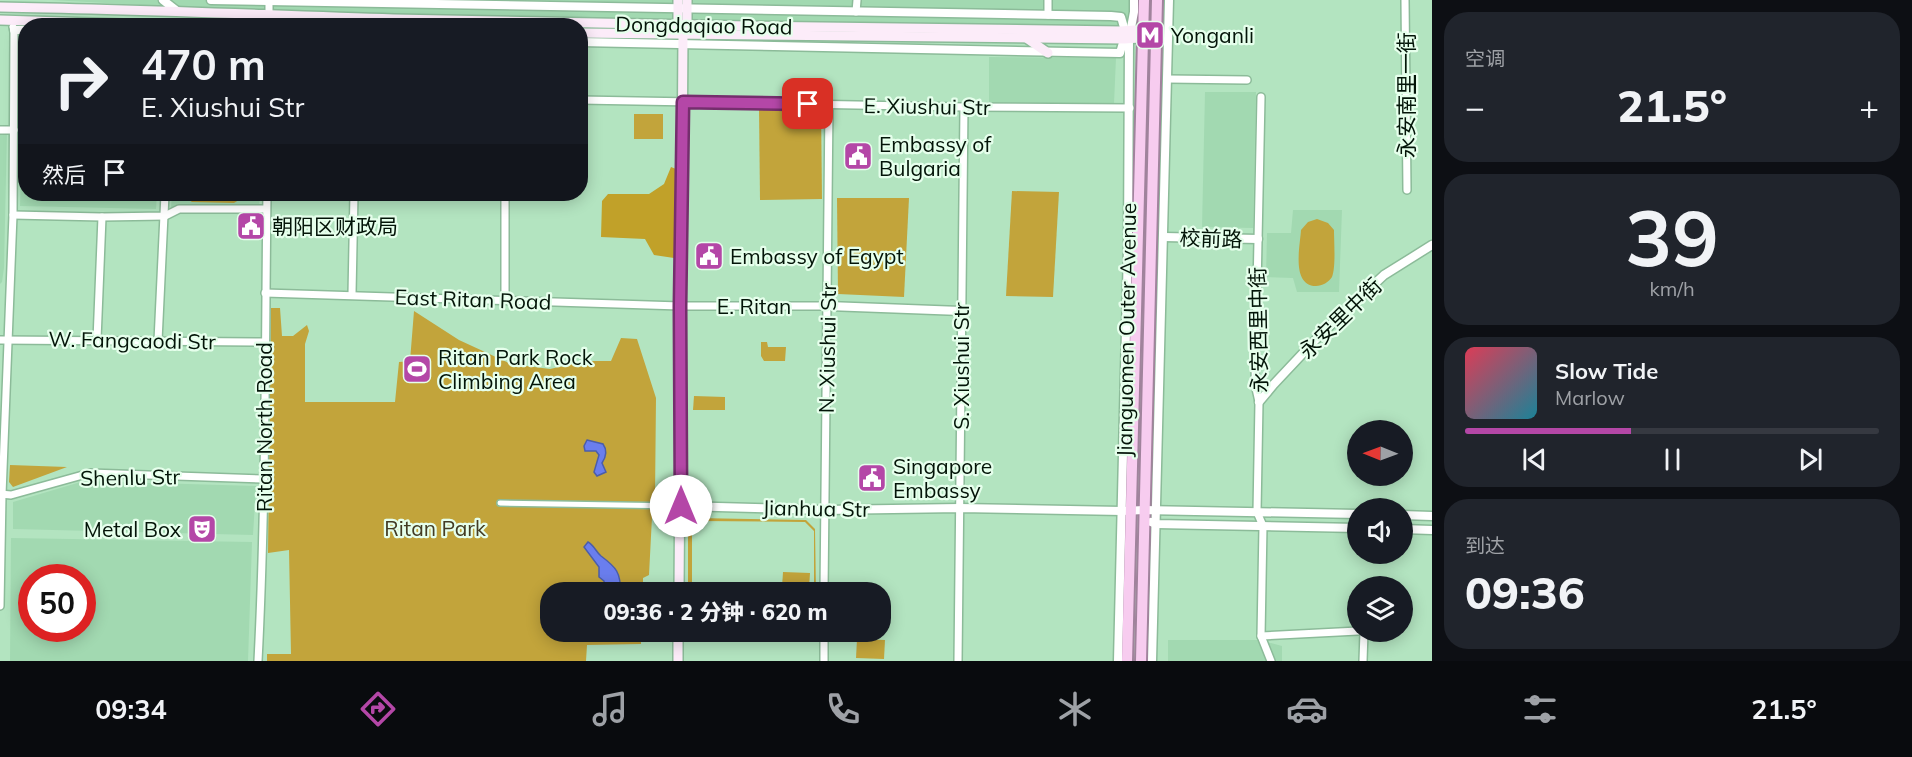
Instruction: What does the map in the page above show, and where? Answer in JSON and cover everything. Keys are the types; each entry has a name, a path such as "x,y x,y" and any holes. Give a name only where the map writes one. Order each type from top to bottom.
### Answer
{"highway":[{"name":"Jianguomen Outer Avenue","path":"1127,661 1126,511 1137,280 1144,0"},
{"name":"Jianguomen Outer Avenue","path":"1141,661 1157,0"}],"main road":[{"path":"679,582 682,4"},
{"name":"Dongdaqiao Road","path":"0,7 177,11 249,18"},
{"name":"Dongdaqiao Road","path":"588,23 1127,35"},
{"name":"Dongdaqiao Road","path":"588,34 683,40 1025,37 1156,33"},
{"path":"1025,37 1048,53"},
{"path":"678,642 678,661"}],"street":[{"path":"163,0 177,11"},
{"path":"211,0 682,4 856,12 1121,17 1127,35 1120,53 1048,53 683,40 588,42"},
{"path":"856,12 857,0"},
{"path":"1048,0 1048,15"},
{"name":"Jianguomen Outer Avenue","path":"1118,661 1126,511 1130,108 1127,35 1134,0"},
{"name":"Jianguomen Outer Avenue","path":"1152,661 1169,0"},
{"name":"永安南里一街","path":"1406,0 1407,190"},
{"path":"269,1 269,18"},
{"path":"4,20 14,30 18,30"},
{"path":"0,606 1,495 13,215 14,30"},
{"path":"1168,79 1247,80"},
{"name":"永安西里中街","path":"1261,97 1256,384 1259,402 1257,512 1263,526"},
{"name":"E. Xiushui Str","path":"588,100 1130,108"},
{"name":"N. Xiushui Str","path":"824,582 829,104"},
{"name":"S. Xiushui Str","path":"958,661 964,107"},
{"path":"0,130 14,130"},
{"path":"158,341 165,201"},
{"name":"Ritan North Road","path":"258,661 264,545 267,201"},
{"path":"352,294 354,201"},
{"path":"505,300 506,201"},
{"path":"13,215 165,216 179,209 266,209"},
{"path":"97,340 102,217"},
{"name":"校前路","path":"1164,237 1258,239"},
{"name":"永安里中街","path":"1259,402 1321,334 1384,275 1432,245"},
{"path":"1128,247 1137,280"},
{"name":"East Ritan Road","path":"265,293 680,306"},
{"name":"E. Ritan","path":"680,306 828,306"},
{"path":"828,306 961,311"},
{"name":"W. Fangcaodi Str","path":"0,340 264,342"},
{"name":"Shenlu Str","path":"1,495 11,495 90,474 263,479"},
{"path":"500,503 681,506"},
{"name":"Jianhua Str","path":"681,506 825,510 960,508 1126,511"},
{"path":"1126,511 1144,514 1156,511 1347,514"},
{"path":"1144,514 1156,524 1347,528"},
{"path":"1413,515 1432,516"},
{"path":"1263,526 1261,636 1271,661"},
{"path":"1413,529 1432,530"},
{"path":"1261,636 1347,632"},
{"path":"824,642 824,661"},
{"path":"1364,642 1364,661"}],"shaded area":[{"path":"51,0 1155,0 1154,35 588,30 588,18 380,18"},
{"path":"989,57 1116,58 1114,104 989,102"},
{"path":"1205,92 1256,92 1253,228 1202,227"},
{"path":"0,132 7,132 4,268 0,284"},
{"path":"671,167 676,169 674,258 654,255 645,239 601,237 602,201 608,194 649,194 664,184"},
{"path":"20,201 157,201 156,209 20,206"},
{"path":"171,201 260,201 259,209 171,207"},
{"path":"1293,210 1342,210 1339,292 1297,292 1293,278 1266,277 1267,233 1291,233"},
{"path":"84,481 256,486 253,535 13,529 13,502"},
{"path":"11,538 252,542 248,661 10,661"},
{"path":"1168,640 1259,640 1282,646 1282,661 1168,661"}],"green space":[{"path":"759,108 821,108 822,199 760,200"},
{"path":"634,114 663,114 663,139 634,139"},
{"path":"1012,191 1059,192 1053,297 1006,296"},
{"path":"837,198 909,198 904,297 838,294"},
{"path":"190,201 237,201 234,203"},
{"path":"1317,219 1328,223 1334,230 1334,267 1329,281 1316,286 1308,284 1303,279 1300,272 1299,255 1301,230 1308,222"},
{"name":"Ritan Park","path":"271,308 280,308 282,336 293,336 307,325 309,331 305,344 305,402 395,402 399,362 410,361 414,311 459,340 511,364 550,369 585,361 611,361 621,338 637,339 656,398 655,496 671,497 670,517 652,517 649,575 643,578 643,582 540,582 540,642 641,642 641,644 587,645 586,661 267,661 267,654 291,654 289,550 268,553"},
{"path":"761,342 767,342 768,347 786,347 785,361 764,361 761,356"},
{"path":"694,396 725,397 725,410 693,410"},
{"path":"10,465 67,467 13,487 9,482"},
{"path":"696,518 806,520 815,529 816,582 814,582 814,531 805,522 698,521 692,528 692,582 688,582 688,526"},
{"path":"783,572 810,573 809,582 782,582"},
{"path":"857,642 885,642 884,659 856,658"}],"water":[{"path":"587,440 603,444 606,449 602,463 606,472 597,476 594,472 599,455 596,451 585,451 584,446"},
{"path":"588,542 592,545 617,571 620,582 604,582 599,577 599,567 584,547"}],"place":[{"name":"Yonganli","path":"1150,35"},
{"name":"Embassy of Bulgaria","path":"858,156"},
{"name":"朝阳区财政局","path":"251,226"},
{"name":"Embassy of Egypt","path":"709,256"},
{"name":"Ritan Park Rock Climbing Area","path":"417,369"},
{"name":"Singapore Embassy","path":"872,478"},
{"name":"Metal Box","path":"202,529"}],"route":[{"path":"681,506 680,306 683,102 808,104"}]}
